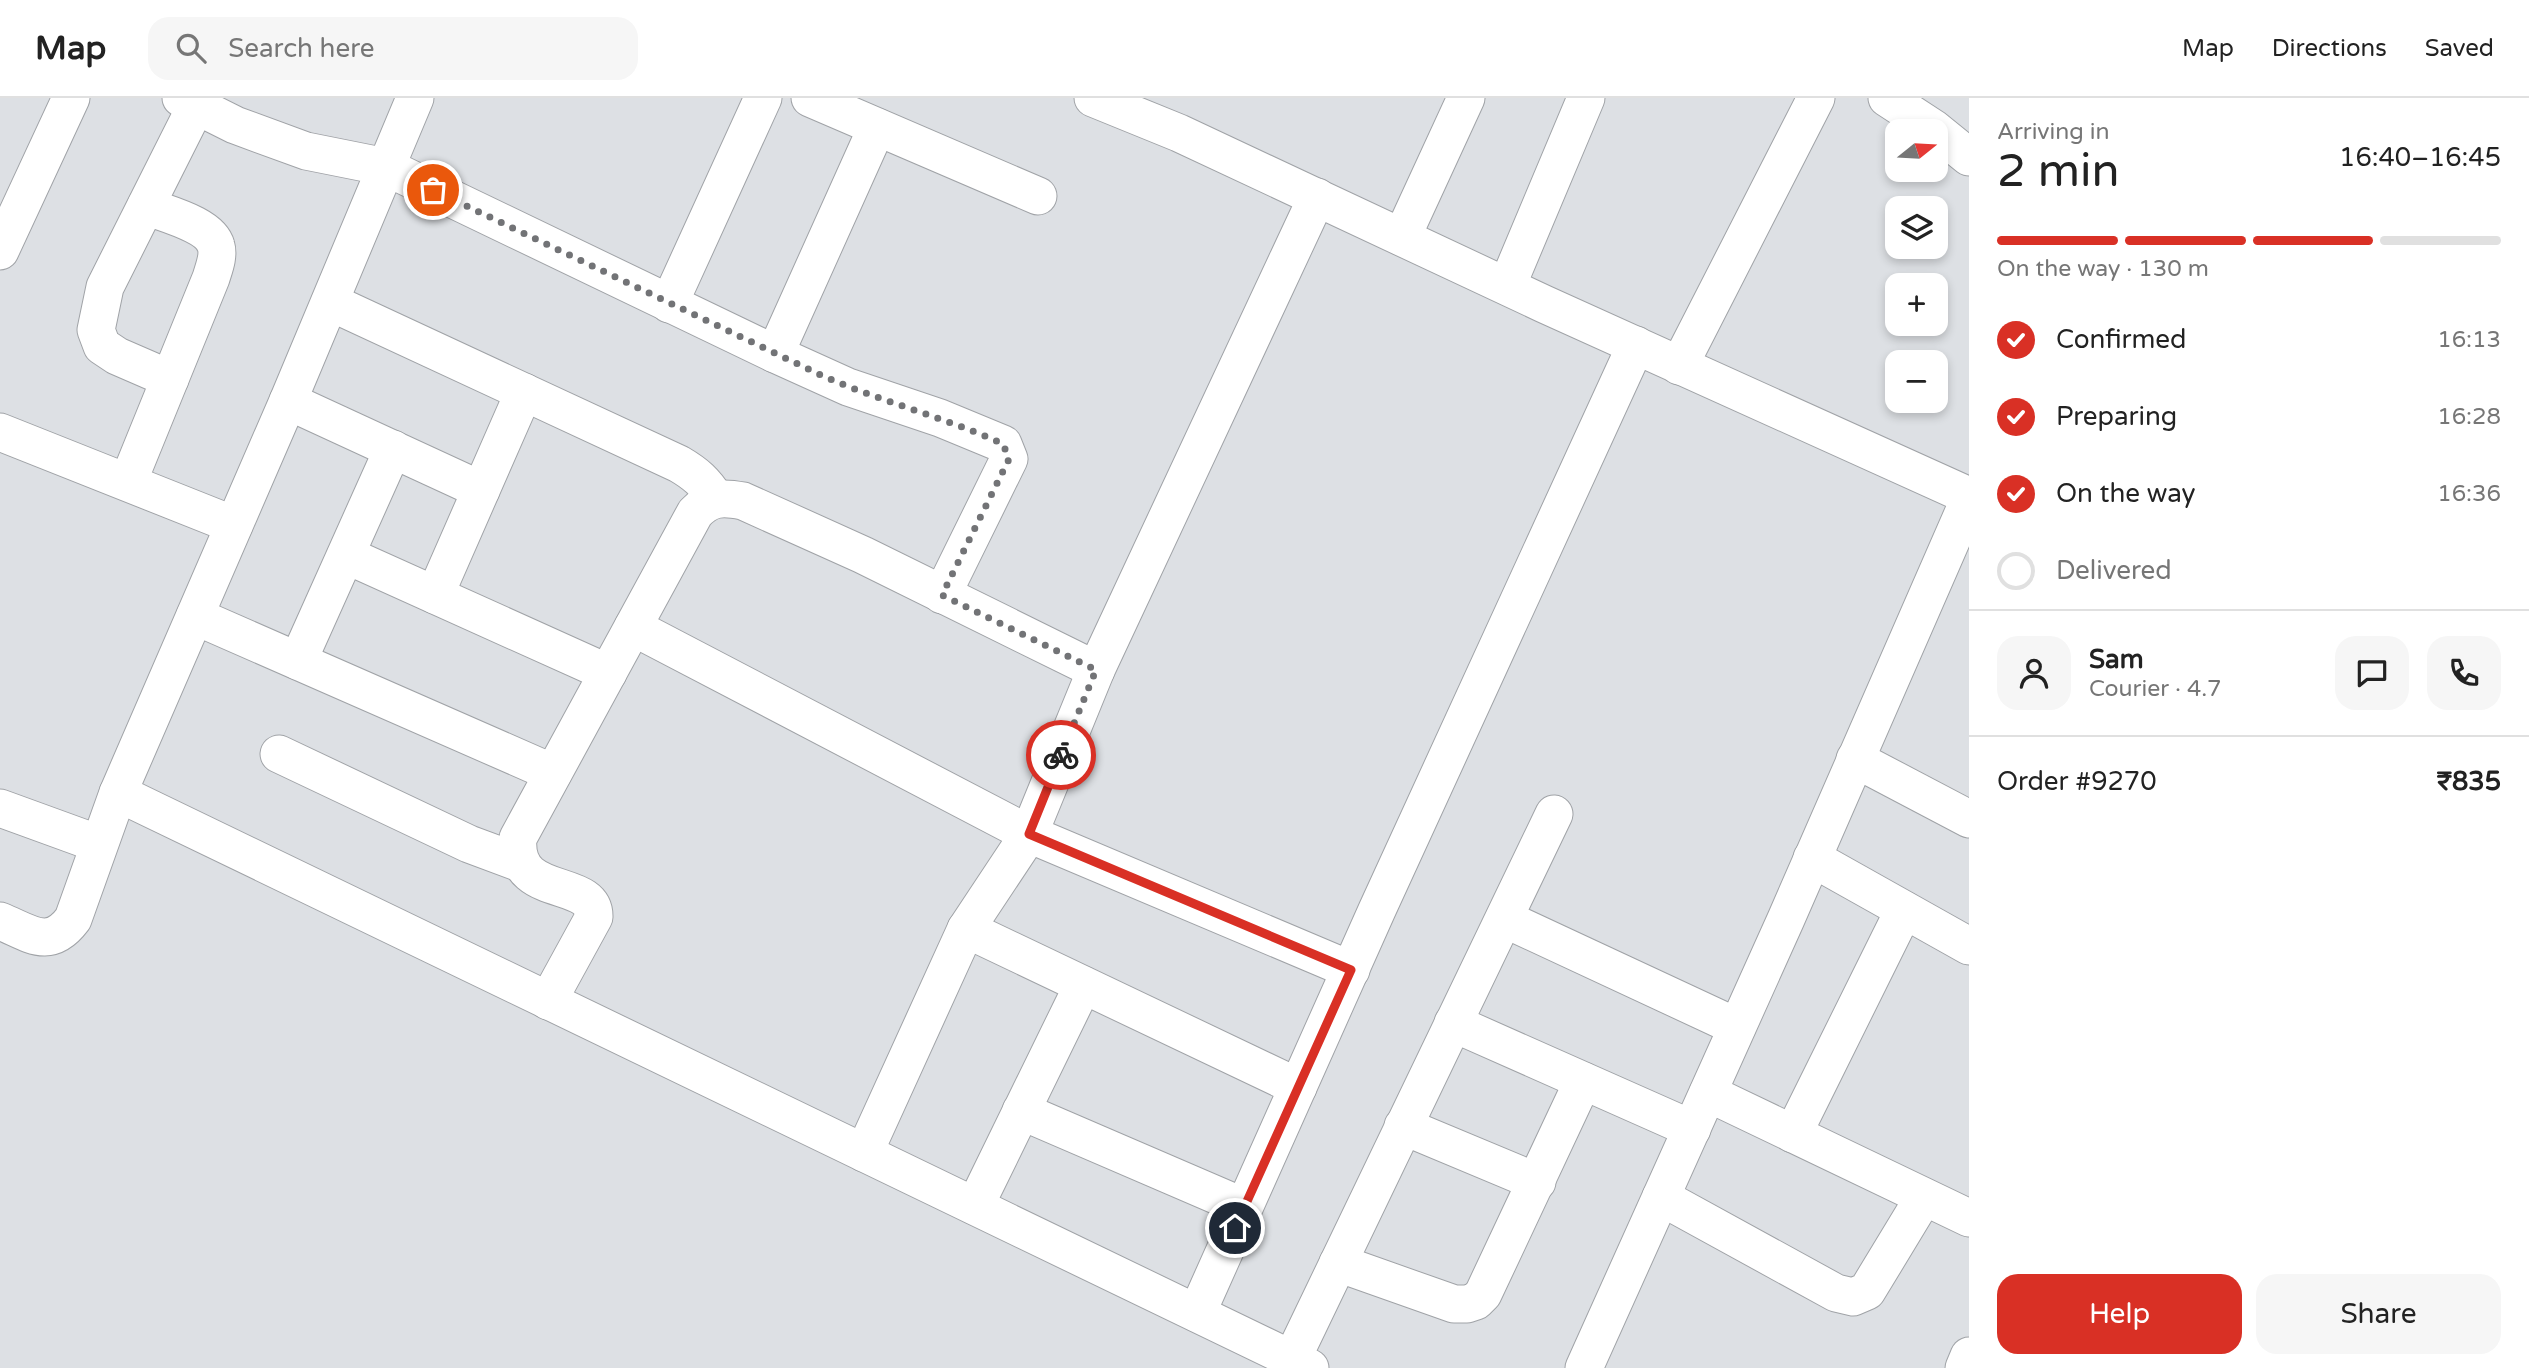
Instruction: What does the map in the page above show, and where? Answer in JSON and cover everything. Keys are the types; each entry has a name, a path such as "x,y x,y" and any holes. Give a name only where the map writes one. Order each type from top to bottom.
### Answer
{"street":[{"path":"0,251 71,98"},
{"path":"0,921 51,938 64,931 73,919 118,793 288,401 415,98"},
{"path":"669,304 763,98"},
{"path":"810,98 1038,195"},
{"path":"1093,98 1179,133 1969,498 1812,858 1584,1368"},
{"path":"1402,237 1466,98"},
{"path":"1507,286 1586,98"},
{"path":"1679,366 1816,98"},
{"path":"1887,98 1968,154"},
{"path":"170,379 117,356 102,346 96,330 106,287 146,206 188,102 234,125 306,150 386,167 848,387 940,418 1003,444 1009,459 942,595"},
{"path":"775,354 877,127"},
{"path":"863,1153 966,929 1029,834 1096,670 1317,197"},
{"path":"128,482 211,278 217,256 216,244 200,227 146,206"},
{"path":"330,302 688,469 706,483 715,498"},
{"path":"1197,1313 1636,345"},
{"path":"435,595 524,392"},
{"path":"288,401 481,490"},
{"path":"0,432 234,525"},
{"path":"298,662 393,449"},
{"path":"520,863 516,852 518,838 695,513 705,502 715,498 743,501 863,555 1096,670"},
{"path":"346,555 608,673"},
{"path":"195,617 553,773"},
{"path":"633,627 1029,834 1351,970"},
{"path":"279,754 469,844 520,863 537,879 582,896 592,903 594,917 548,1001"},
{"path":"1855,760 1969,819"},
{"path":"118,793 1301,1364 1338,1263 1554,814"},
{"path":"0,808 99,844"},
{"path":"1812,858 1969,946"},
{"path":"1793,1134 1904,910"},
{"path":"1505,919 1737,1027"},
{"path":"966,929 1298,1087"},
{"path":"975,1206 1083,985"},
{"path":"1453,1023 1692,1129"},
{"path":"1338,1263 1454,1304 1476,1301 1488,1284 1583,1081"},
{"path":"1708,1093 1969,1218"},
{"path":"1021,1111 1244,1207"},
{"path":"1403,1126 1537,1182"},
{"path":"1661,1197 1836,1293 1853,1297 1867,1291 1924,1197"},
{"path":"1964,1368 1969,1356"}],"way so far":[{"path":"433,190 823,376 1003,444 1009,459 942,595 1096,670 1061,755"}],"route":[{"path":"1061,755 1029,834 1351,970 1235,1228"}]}
